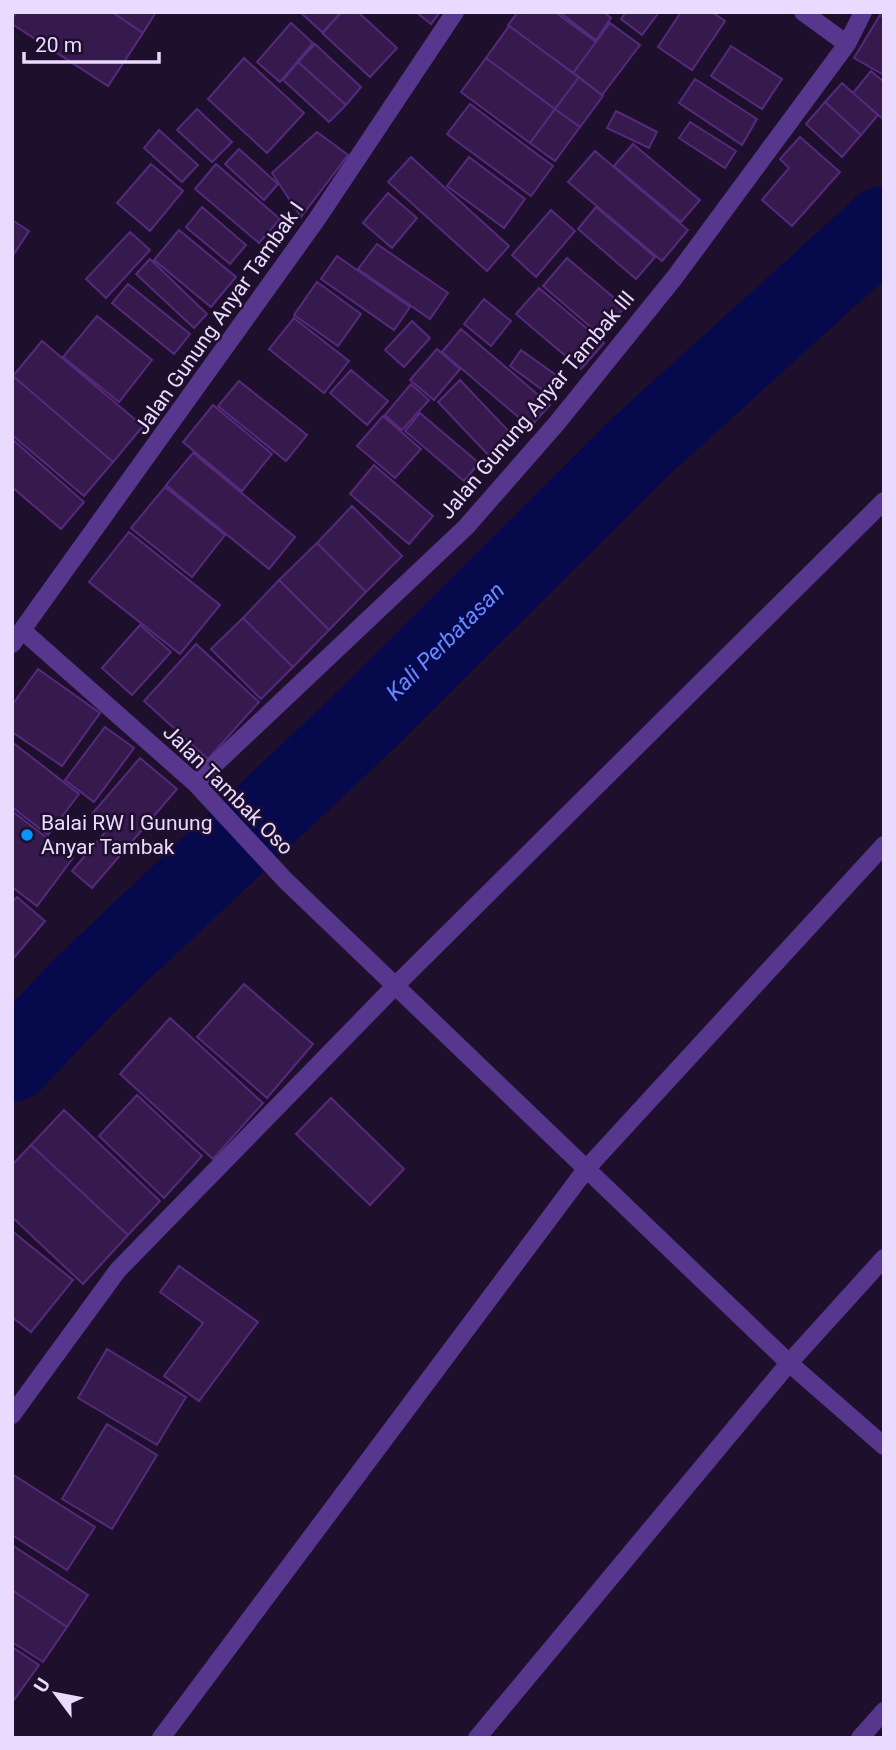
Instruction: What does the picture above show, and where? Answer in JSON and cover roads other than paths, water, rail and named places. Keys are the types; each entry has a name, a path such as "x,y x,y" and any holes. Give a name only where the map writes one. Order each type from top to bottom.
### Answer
{"street":[{"name":"Jalan Gunung Anyar Tambak I","path":"18,638 317,219 455,12"},
{"path":"803,12 848,44"},
{"name":"Jalan Gunung Anyar Tambak III","path":"195,783 466,527 557,423 675,277 848,44 863,12"},
{"path":"12,1415 118,1270 396,985 884,501"},
{"name":"Jalan Tambak Oso","path":"18,638 195,783 286,881 789,1363 884,1446"},
{"path":"161,1738 587,1168 884,845"},
{"path":"477,1738 789,1363 884,1258"},
{"path":"860,1738 884,1711"}],"waterway":[{"name":"Kali Perbatasan","path":"12,1062 85,985 368,718 638,449 884,226"}],"place":[{"name":"Balai RW I Gunung Anyar Tambak","path":"27,835"}]}
